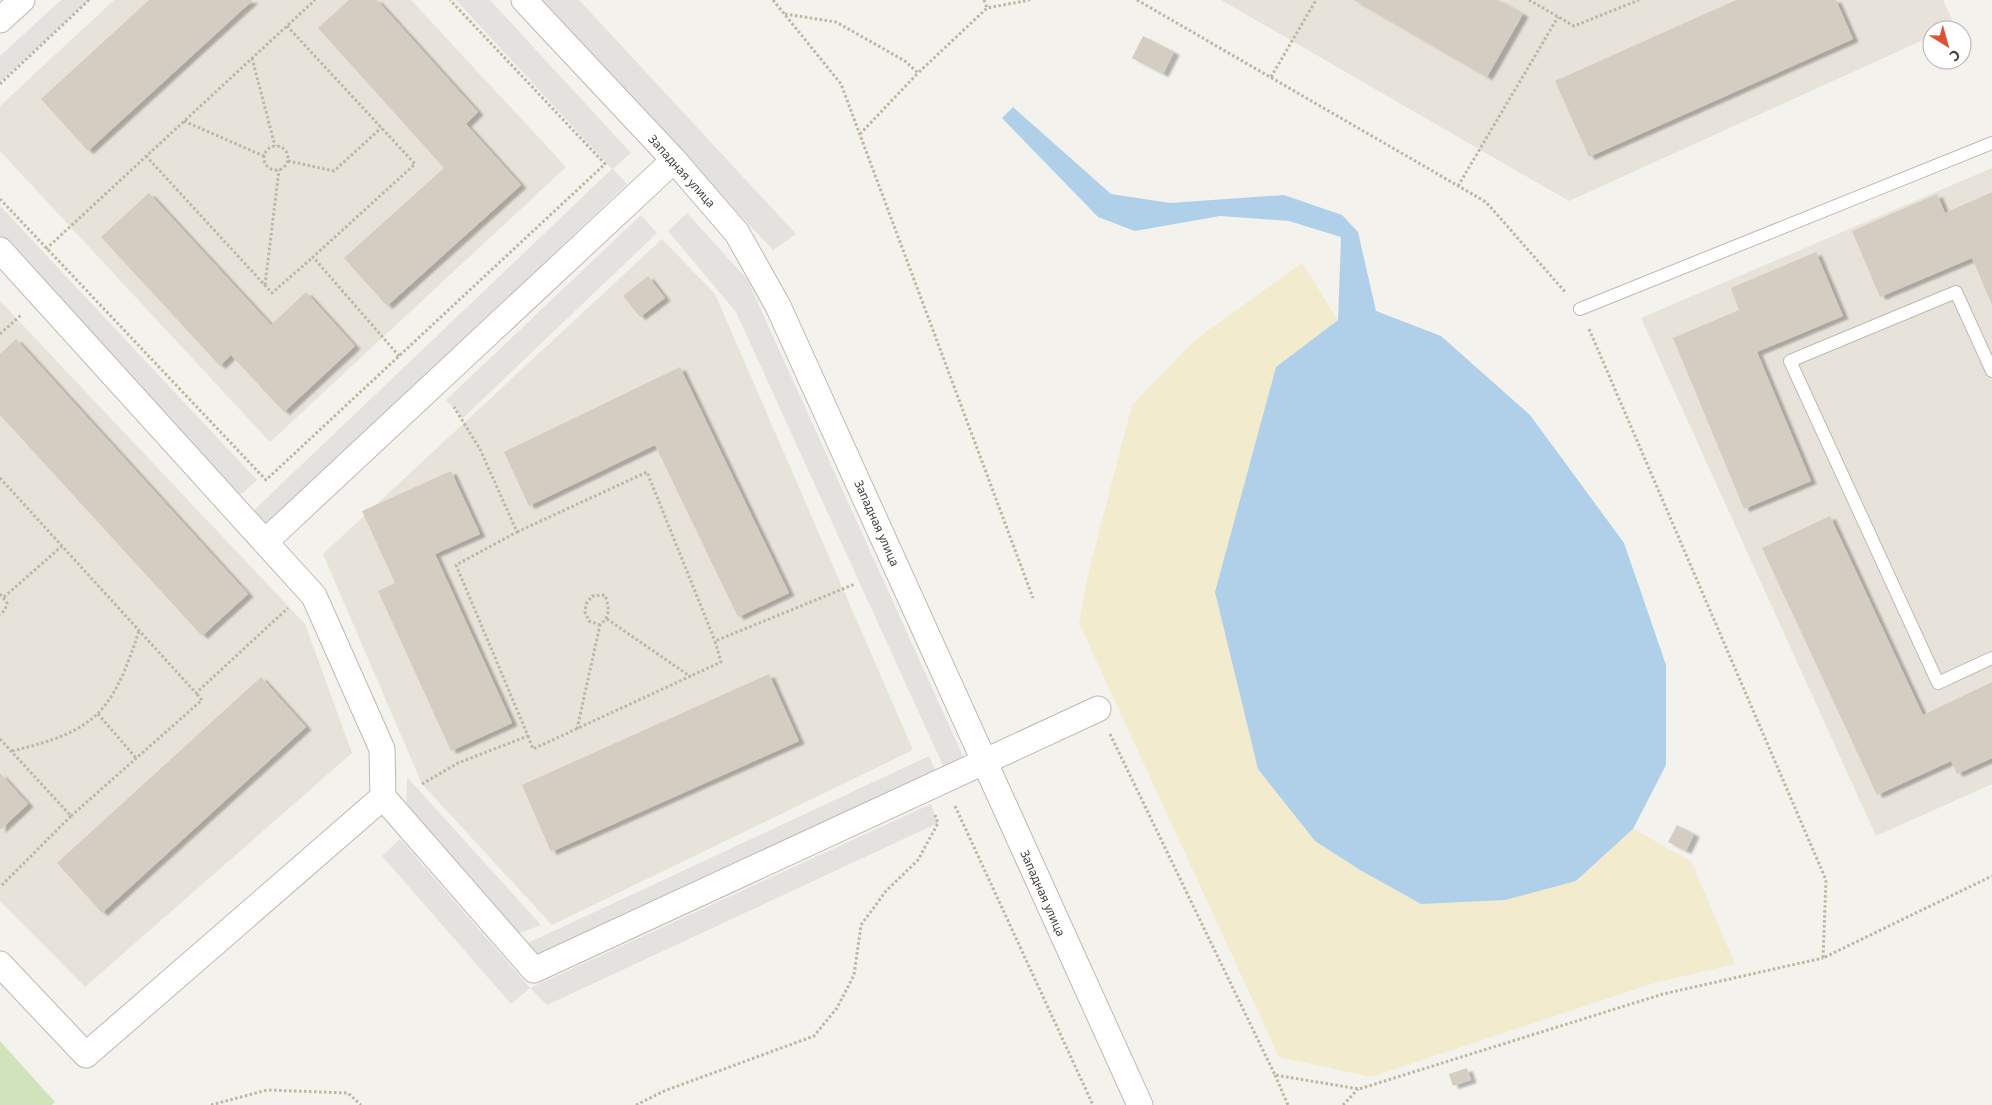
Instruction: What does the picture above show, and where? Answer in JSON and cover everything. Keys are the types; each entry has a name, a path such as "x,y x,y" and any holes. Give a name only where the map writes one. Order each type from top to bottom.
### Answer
{"street":[{"path":"0,20 22,0"},
{"name":"Западная улица","path":"524,0 674,160 736,234 778,306 1140,1105"},
{"path":"266,541 674,160"},
{"path":"0,250 314,596 382,748 383,797 534,970 1098,709"},
{"path":"0,964 86,1055 383,797"}],"lane":[{"path":"1580,309 1992,143"},
{"path":"1992,371 1956,292 1790,361 1938,683 1992,658"}],"path":[{"path":"0,84 90,0"},
{"path":"20,272 315,0"},
{"path":"0,199 266,480 605,164 450,0"},
{"path":"773,0 841,84 1032,598"},
{"path":"984,0 987,8"},
{"path":"860,134 918,73 987,8 1030,0"},
{"path":"1136,0 1486,202 1580,309 1826,880 1824,958"},
{"path":"1271,78 1316,0"},
{"path":"1529,0 1574,26 1639,0"},
{"path":"785,13 836,22 905,61 918,73"},
{"path":"1458,186 1558,17"},
{"path":"146,156 272,293 415,164 287,26"},
{"path":"252,58 275,146"},
{"path":"184,121 264,156"},
{"path":"288,161 334,171 381,128"},
{"path":"265,285 279,170 288,161 285,149 275,146 267,150 264,156 267,165 279,170"},
{"path":"312,257 399,356"},
{"path":"439,380 480,449 517,532"},
{"path":"647,472 722,662 533,749 456,565 517,532 647,472"},
{"path":"0,478 202,700 72,816 0,887"},
{"path":"0,615 7,607 1,595 62,546"},
{"path":"715,641 855,584"},
{"path":"196,693 308,589"},
{"path":"576,729 600,625 606,619 610,608 605,595 592,596 586,604 584,612 589,621 600,625"},
{"path":"606,619 692,677"},
{"path":"11,751 63,737 79,729 98,714 118,687 139,631"},
{"path":"1098,709 1288,1105"},
{"path":"98,714 136,758"},
{"path":"422,784 458,763 528,736"},
{"path":"0,739 72,816"},
{"path":"636,1105 664,1091 814,1036 837,1008 854,974 861,925 886,891 918,860 938,823 934,784"},
{"path":"934,784 1093,1105"},
{"path":"1275,1075 1359,1089 1663,994 1824,958 1992,876"},
{"path":"1343,1105 1359,1089"},
{"path":"211,1105 267,1090 348,1093 361,1105"}],"shaded area":[{"path":"61,0 89,0 0,82 0,56"},
{"path":"114,0 411,0 566,167 270,442 0,151 0,106"},
{"path":"456,0 490,0 631,153 613,169 627,184 266,526 252,512 612,169"},
{"path":"538,0 579,0 796,234 773,250"},
{"path":"1221,0 1943,0 1952,20 1922,20 1922,41 1569,201"},
{"path":"1992,168 1992,784 1876,836 1641,318"},
{"path":"0,206 257,480 240,495 0,239"},
{"path":"687,213 747,279 966,763 945,770 736,312 668,231"},
{"path":"641,215 657,233 463,418 446,400"},
{"path":"662,239 715,294 913,750 552,925 422,784 323,554"},
{"path":"0,301 305,624 352,753 85,987 0,901"},
{"path":"929,756 938,776 538,963 528,943"},
{"path":"407,777 541,925 517,934 406,807"},
{"path":"931,804 938,823 547,1005 530,988"},
{"path":"400,839 530,988 511,1004 382,856"}],"green space":[{"path":"0,1041 55,1102 52,1105 0,1105"}],"sand":[{"path":"1302,263 1338,320 1276,367 1315,841 1360,870 1421,904 1576,882 1633,829 1691,861 1735,964 1654,983 1371,1077 1279,1057 1079,623 1089,571 1132,405 1195,340"}],"water":[{"path":"1013,107 1111,194 1170,203 1284,195 1342,215 1358,232 1376,311 1441,336 1530,415 1624,543 1666,665 1666,765 1633,829 1576,881 1505,900 1421,904 1360,870 1315,841 1258,769 1215,592 1276,367 1338,320 1341,237 1289,221 1220,216 1135,231 1098,217 1002,118"}],"building":[{"path":"149,0 253,0 88,151 41,99"},
{"path":"349,0 377,0 478,112 466,124 521,185 387,306 344,258 444,168 318,28"},
{"path":"1354,0 1498,0 1523,14 1487,77"},
{"path":"1736,0 1836,0 1853,39 1589,157 1555,81"},
{"path":"1143,36 1174,52 1163,74 1132,58"},
{"path":"1992,192 1992,305 1972,258 1880,297 1852,231 1937,194 1945,213"},
{"path":"149,193 271,325 306,292 355,346 284,412 231,355 220,366 101,237"},
{"path":"1816,252 1843,316 1757,352 1811,481 1744,509 1673,338 1739,310 1731,288"},
{"path":"648,276 665,298 640,317 623,296"},
{"path":"16,339 248,594 202,636 0,415 0,354"},
{"path":"680,367 789,593 738,617 655,445 529,506 504,452"},
{"path":"451,471 480,534 435,554 512,723 451,751 378,591 395,583 362,511"},
{"path":"1830,516 1923,715 1992,682 1992,758 1957,774 1951,761 1877,795 1762,548"},
{"path":"769,674 799,741 551,852 522,785"},
{"path":"261,677 306,727 102,913 57,863"},
{"path":"0,773 28,804 0,830"},
{"path":"1677,825 1694,834 1686,851 1668,842"},
{"path":"1467,1068 1471,1080 1453,1086 1449,1074"}]}
